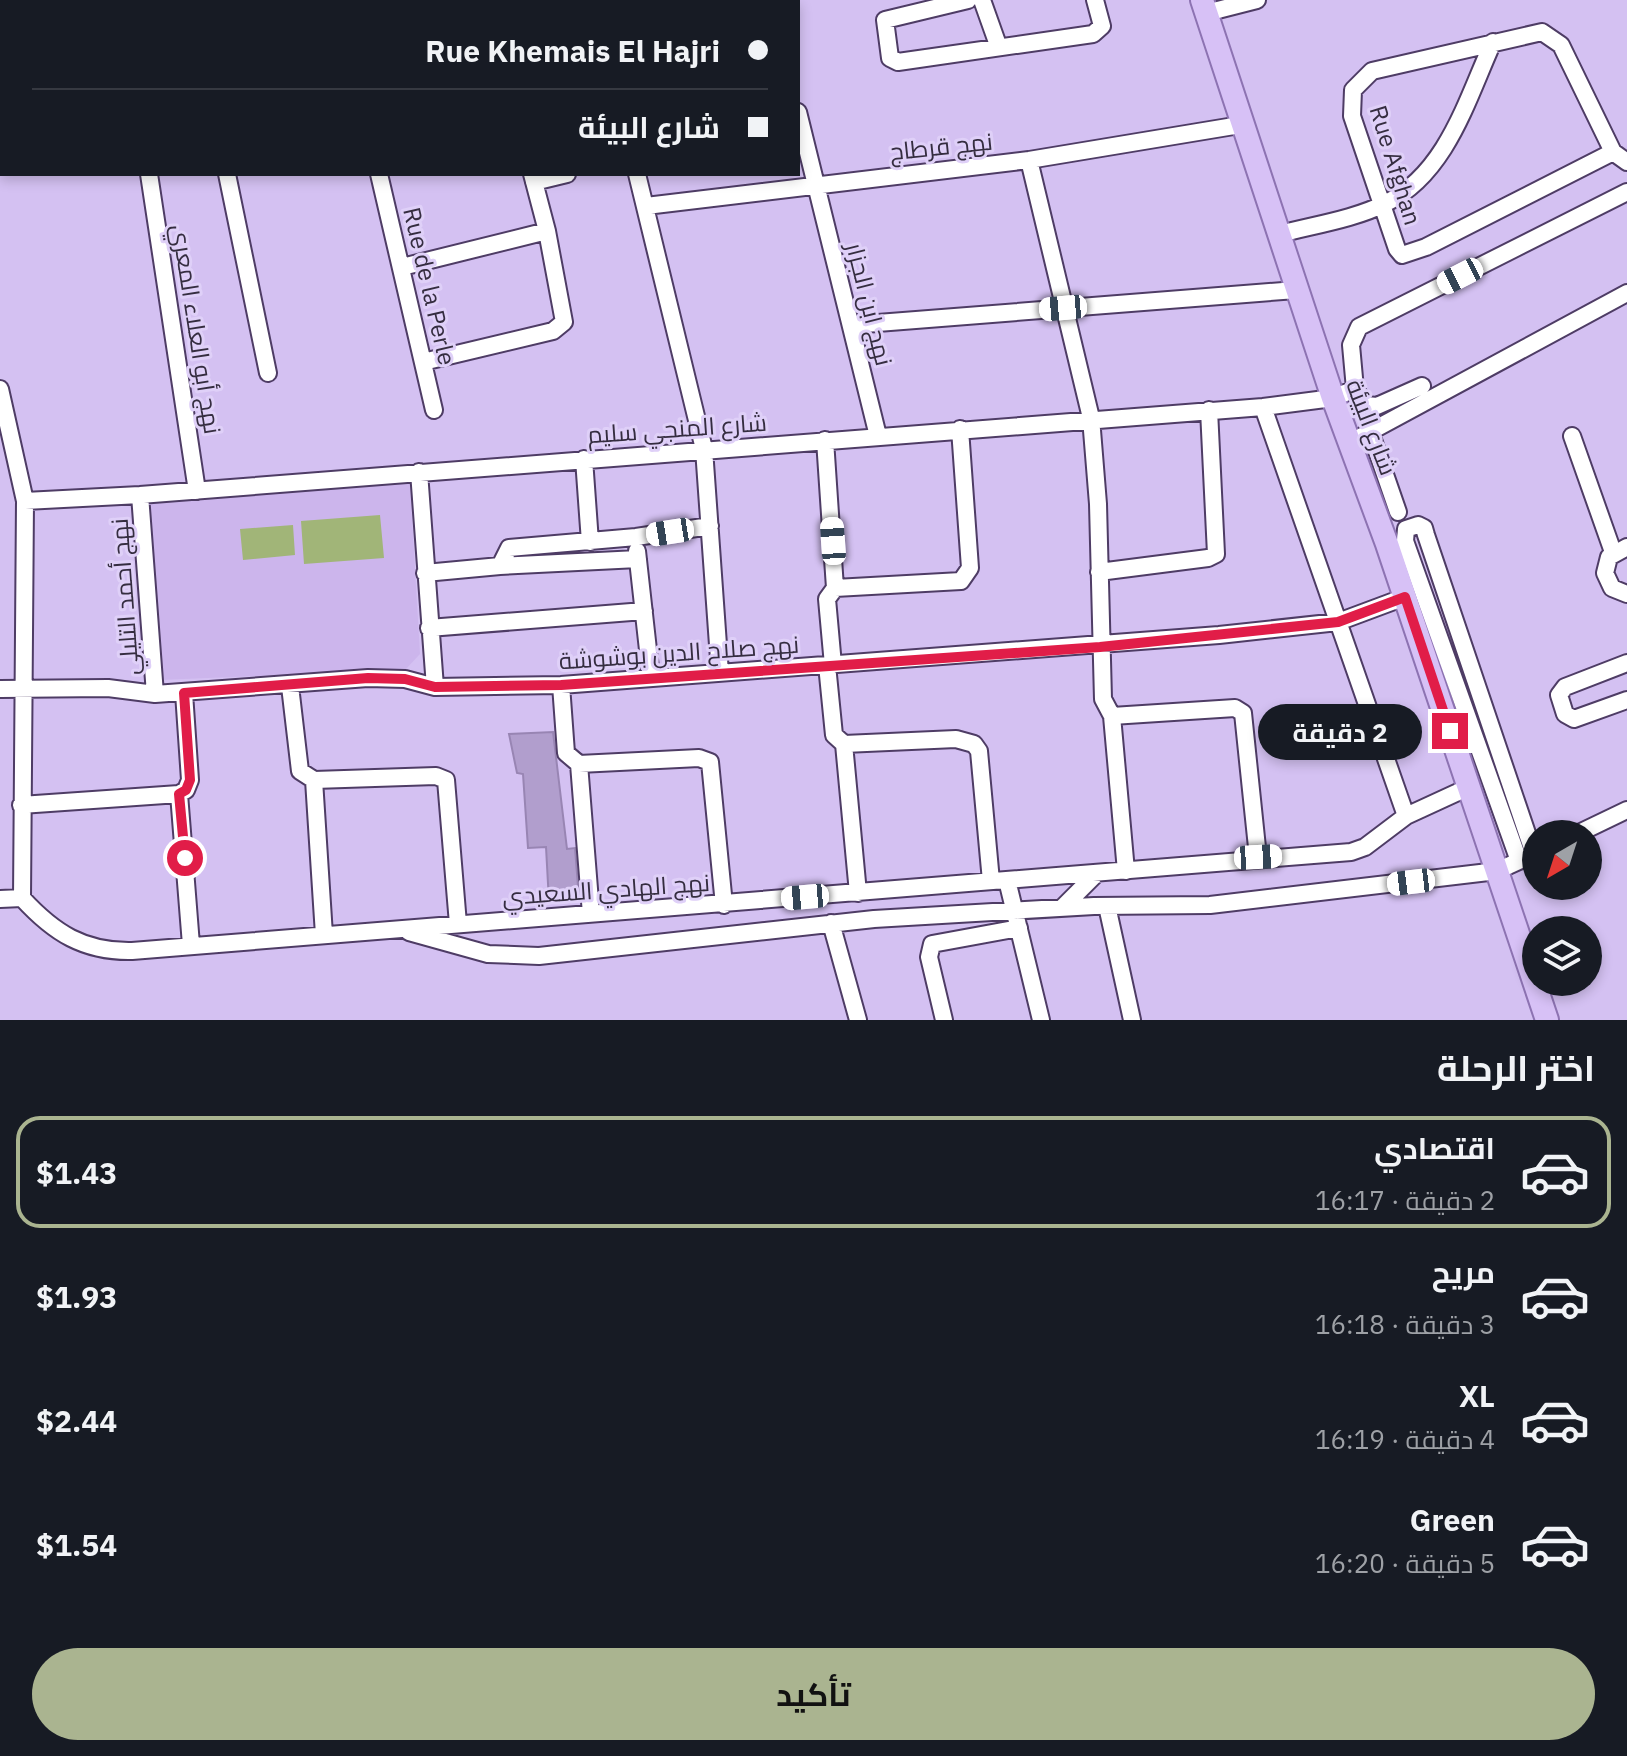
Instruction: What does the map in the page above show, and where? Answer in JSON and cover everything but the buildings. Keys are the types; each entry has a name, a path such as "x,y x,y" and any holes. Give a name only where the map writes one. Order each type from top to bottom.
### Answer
{"main road":[{"name":"شارع البيئة","path":"1204,7 1240,125 1280,234 1333,398 1360,436 1405,597 1547,1020"}],"street":[{"path":"968,0 885,20 890,58 898,62 998,45 1093,34 1102,26 1095,0"},
{"path":"982,0 998,45"},
{"path":"1204,7 1257,0"},
{"name":"Rue Afghan","path":"1530,33 1551,36 1561,45 1620,157 1406,255 1397,249 1352,116 1353,90 1372,71 1493,42 1530,33"},
{"path":"1280,234 1384,205 1419,180 1451,136 1493,42"},
{"name":"نهج ابن الجزار","path":"800,120 878,436"},
{"name":"نهج قرطاج","path":"646,206 1029,160 1240,125"},
{"path":"1029,160 1091,418 1098,504 1103,699 1112,716 1126,871"},
{"name":"نهج أبو العلاء المعري","path":"149,176 197,491"},
{"path":"227,176 268,373"},
{"name":"Rue de la Perle","path":"379,176 434,410"},
{"path":"638,176 704,449 720,673"},
{"path":"423,362 560,327 565,317 533,178"},
{"path":"1422,386 1377,406 1366,405 1355,389 1351,345 1359,327 1627,192"},
{"path":"402,267 547,231"},
{"path":"852,325 1296,290"},
{"path":"1398,512 1360,436 1627,293"},
{"path":"0,389 4,423 25,501 22,898 1,898"},
{"name":"شارع المنجي سليم","path":"25,501 197,491 1091,418 1263,407 1333,398 1355,389"},
{"path":"1263,407 1406,816"},
{"path":"1099,572 1208,558 1216,554 1209,410"},
{"path":"835,588 966,578 970,568 960,429"},
{"path":"1572,436 1620,550 1605,567 1606,578 1612,588 1627,594"},
{"path":"825,440 835,588 827,599 834,735 844,744 858,893"},
{"path":"584,459 590,542"},
{"path":"419,472 435,687"},
{"name":"نهج أحمد التليلي","path":"140,495 155,694"},
{"path":"500,566 509,548 636,537 710,526"},
{"path":"1412,526 1424,528 1530,856 1405,541 1406,529 1412,526"},
{"path":"636,537 651,677"},
{"path":"425,573 638,559"},
{"name":"نهج صلاح الدين بوشوشة","path":"0,689 23,692 108,688 155,694 368,678 405,679 435,687 561,685 1100,647 1338,622 1405,597"},
{"path":"429,628 644,611"},
{"path":"1627,663 1565,687 1559,695 1565,714 1574,719 1627,700"},
{"path":"561,685 566,753 579,764 699,758 710,762 724,905"},
{"path":"290,686 300,771 314,780 436,776 446,780 458,924"},
{"path":"21,805 179,794 186,790 190,780 184,693"},
{"path":"1112,716 1235,708 1243,713 1258,857"},
{"path":"844,744 956,739 974,744 979,751 999,880 1014,911 1041,1020"},
{"path":"579,764 591,914"},
{"path":"314,780 324,935"},
{"name":"نهج الهادي السعيدي","path":"22,898 59,934 105,952 724,905 1359,850 1406,816 1469,787"},
{"path":"179,794 191,945"},
{"path":"1602,822 1627,810"},
{"path":"397,929 488,954 539,956 831,923 1062,908 1210,905 1497,871 1522,860"},
{"path":"1062,908 1097,873"},
{"path":"1107,906 1132,1020"},
{"path":"831,923 858,1020"},
{"path":"944,1020 929,957 932,944 1019,928"}],"shaded area":[{"path":"410,482 420,654 405,670 160,680 148,503"}],"green space":[{"path":"380,515 384,558 304,564 301,521"},
{"path":"293,525 295,555 243,560 240,529"}],"route":[{"path":"185,858 179,794 190,783 184,693 368,678 405,679 435,687 561,685 1100,647 1338,622 1405,597 1450,731"}]}
